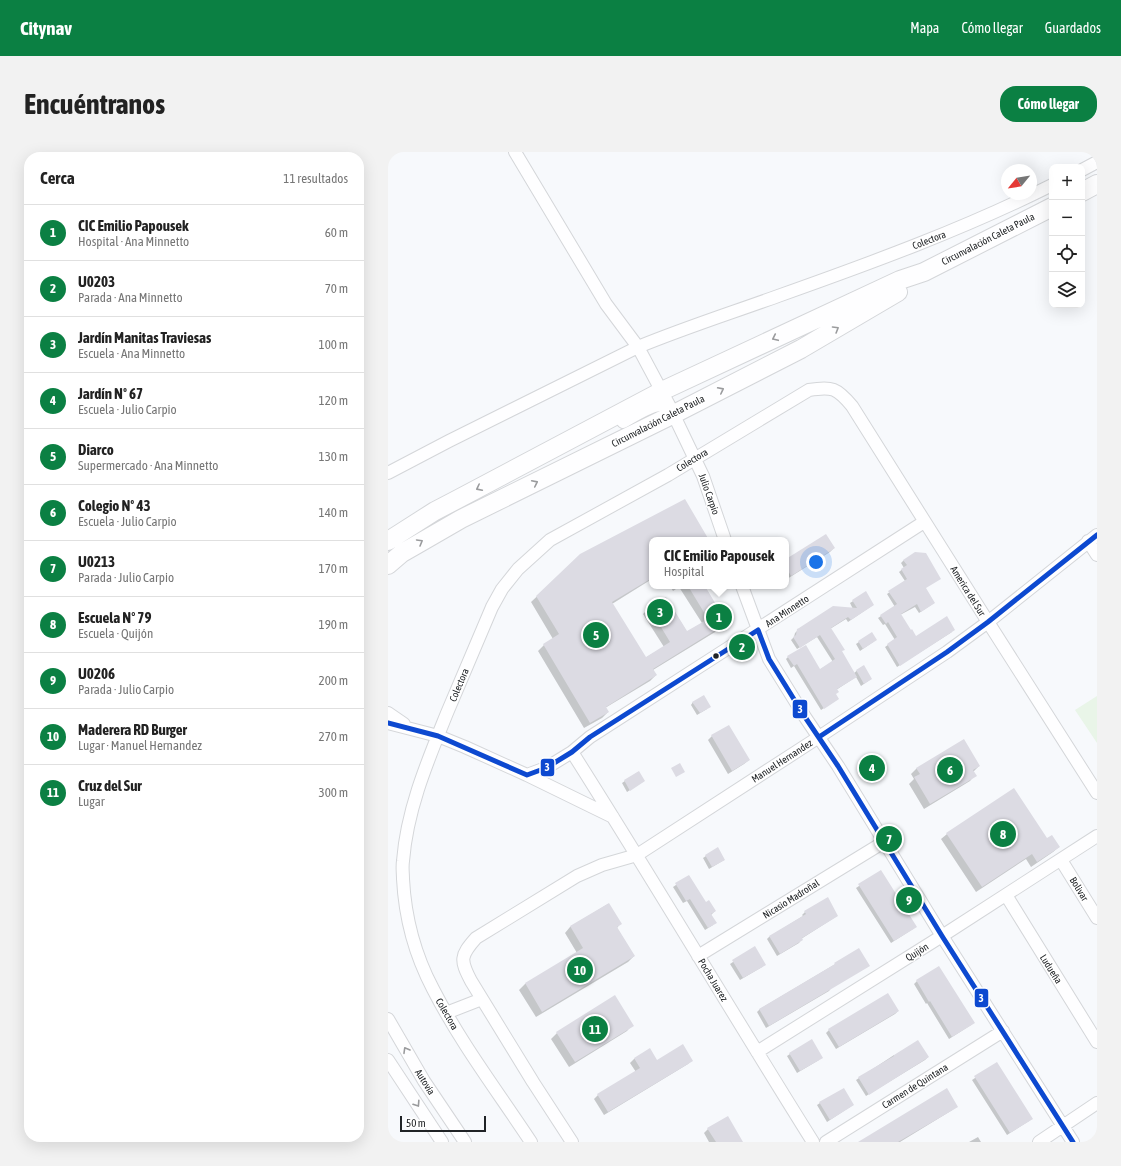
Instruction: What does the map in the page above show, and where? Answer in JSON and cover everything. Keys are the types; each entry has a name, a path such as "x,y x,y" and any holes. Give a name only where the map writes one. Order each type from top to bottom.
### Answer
{"highway":[{"path":"1085,190 1097,184"},
{"name":"Circunvalación Caleta Paula","path":"388,565 402,553 461,520 581,460 745,352 900,280 924,272 1049,209"},
{"name":"Circunvalación Caleta Paula","path":"388,540 435,511 547,453 815,341 902,290 924,272"}],"street":[{"name":"Julio Carpio","path":"515,152 606,304 638,347 695,458 703,476 724,537"},
{"path":"1085,168 1097,162"},
{"name":"Colectora","path":"388,473 638,347 667,335 787,293 954,231 1049,186"},
{"name":"Colectora","path":"531,1142 446,1013 432,988 419,958 408,925 404,894 403,861 408,826 416,792 438,736 492,607 502,589 518,569 550,540 668,475 809,390 822,388 837,390"},
{"name":"America del Sur","path":"837,390 852,406 924,522 1097,793"},
{"name":"Ana Minnetto","path":"527,775 546,768 572,752 590,737 924,522"},
{"path":"1093,538 1097,555"},
{"name":"Manuel Hernandez","path":"482,999 463,967 463,957 468,947 476,938 577,876 602,865 637,855 948,652 1093,538"},
{"path":"743,589 769,659 838,766 942,936 1073,1142"},
{"path":"388,713 414,730"},
{"path":"388,723 438,736 527,775 614,818"},
{"name":"Pocha Juarez","path":"572,752 813,1142"},
{"name":"Quijón","path":"756,1052 942,936 1097,836"},
{"name":"Nicasio Madroñal","path":"698,956 884,842"},
{"name":"Bolivar","path":"1061,860 1097,918"},
{"name":"Ludueña","path":"1006,895 1097,1042"},
{"path":"446,1013 482,999 572,1142"},
{"name":"Autovía","path":"388,1019 424,1081 465,1142"},
{"name":"Carmen de Quintana","path":"826,1142 1003,1031"},
{"name":"Autovía","path":"388,1060 442,1142"},
{"path":"1039,1142 1097,1103"}],"shaded area":[{"path":"1097,696 1097,743 1075,710"}],"building":[{"path":"685,499 707,537 649,537 649,580 612,602 646,657 670,642 649,607 666,597 687,631 708,619 690,589 707,589 727,623 653,669 657,675 606,707 609,712 590,723 543,644 559,634 536,596 580,554"},
{"path":"826,534 835,548 791,576 789,572 789,557"},
{"path":"915,552 926,553 941,579 926,588 935,603 921,612 917,604 901,614 916,636 947,616 955,630 900,666 887,644 897,637 888,622 886,624 880,615 897,604 888,591 907,579 901,569 907,565 903,560"},
{"path":"866,591 874,605 851,620 848,617 831,628 845,650 842,651 857,677 837,689 839,692 836,694 839,699 824,709 797,664 794,666 787,656 806,645 820,669 835,659 820,635 800,648 793,637 796,635 797,629 833,606 857,608 852,600"},
{"path":"872,632 877,640 863,649 858,641"},
{"path":"864,665 872,679 864,684 856,670"},
{"path":"704,695 711,707 700,713 692,702"},
{"path":"729,725 750,760 732,771 711,735"},
{"path":"964,739 980,766 973,770 977,776 930,804 914,777 920,774 916,768"},
{"path":"680,763 685,772 676,777 671,768"},
{"path":"639,771 645,781 630,791 624,780"},
{"path":"1014,788 1047,838 1052,835 1060,847 1037,862 1032,854 982,887 946,833"},
{"path":"718,847 725,860 712,867 705,855"},
{"path":"881,870 917,927 894,941 858,884"},
{"path":"689,875 706,902 709,900 716,911 711,914 717,923 708,928 690,899 686,901 675,883"},
{"path":"828,897 838,916 802,938 803,940 780,954 769,936 806,914 804,911"},
{"path":"609,903 622,924 617,927 635,956 542,1012 525,983 583,948 570,926"},
{"path":"755,946 766,965 743,978 732,960"},
{"path":"859,948 870,966 769,1026 759,1009"},
{"path":"939,966 975,1023 952,1037 916,980"},
{"path":"888,993 899,1011 839,1047 828,1029"},
{"path":"615,995 634,1026 575,1062 556,1032"},
{"path":"812,1039 823,1058 800,1071 789,1053"},
{"path":"918,1040 929,1057 869,1095 858,1077"},
{"path":"683,1044 693,1061 608,1112 597,1094 640,1068 634,1058 650,1048 657,1060"},
{"path":"997,1062 1033,1119 1010,1133 974,1076"},
{"path":"844,1088 854,1105 830,1120 819,1102"},
{"path":"947,1088 958,1107 898,1142 858,1142"},
{"path":"728,1116 743,1142 716,1142 707,1128"}],"transit line":[{"name":"3","path":"819,737 947,652 988,622 1097,535"},
{"name":"3","path":"388,723 438,736 527,775 546,768 572,752 590,737 758,630 769,659 838,766 942,936 1073,1142"}],"place":[{"name":"Jardín Manitas Traviesas","path":"660,612"},
{"name":"CIC Emilio Papousek","path":"719,617"},
{"name":"Diarco","path":"596,635"},
{"name":"U0203","path":"742,647"},
{"name":"Jardín Nº 67","path":"872,768"},
{"name":"Colegio Nº 43","path":"950,770"},
{"name":"Escuela N° 79","path":"1003,834"},
{"name":"U0213","path":"889,839"},
{"name":"U0206","path":"909,900"},
{"name":"Maderera RD Burger","path":"580,970"},
{"name":"Cruz del Sur","path":"595,1029"}]}
